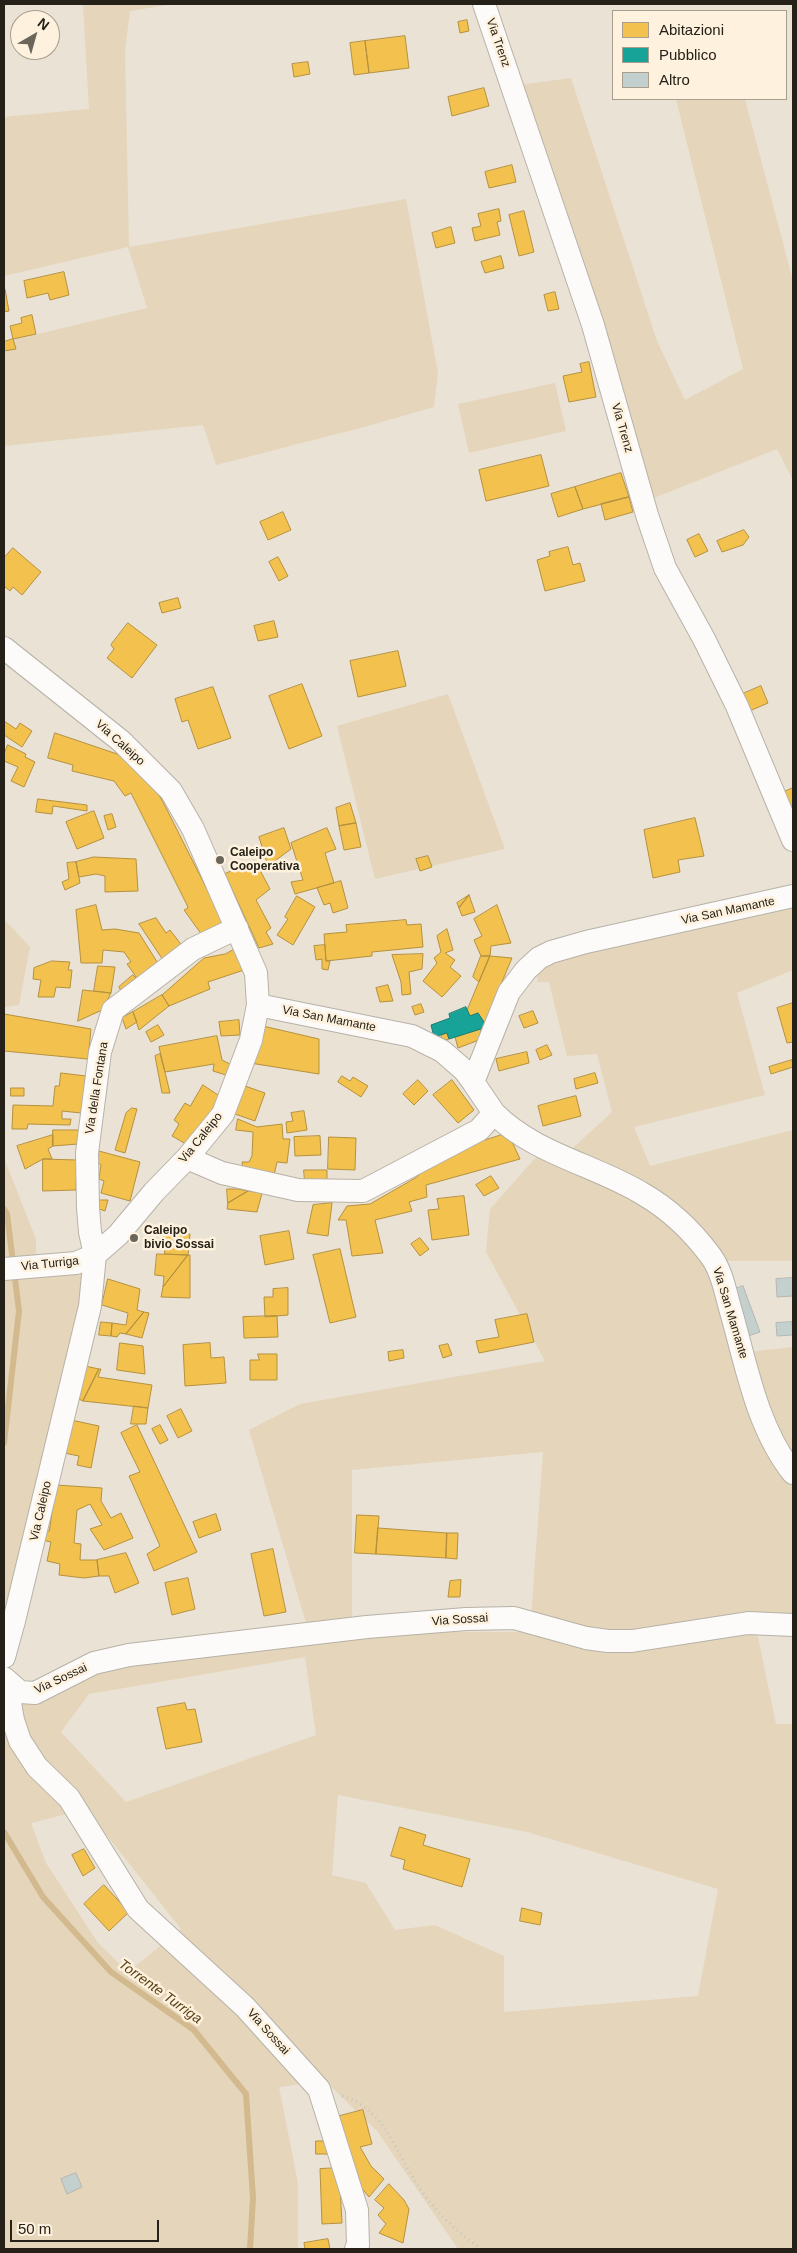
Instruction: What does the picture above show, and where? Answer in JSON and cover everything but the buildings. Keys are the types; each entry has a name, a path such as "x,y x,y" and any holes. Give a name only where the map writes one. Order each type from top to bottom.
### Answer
{"street":[{"name":"Via Trenz","path":"484,4 593,325 645,509 665,568 704,639 737,706 793,840"},
{"name":"Via Caleipo","path":"4,648 121,741 170,791 193,829 256,973 258,1005 251,1040 223,1114 188,1158 154,1192 118,1235 95,1255 90,1306 4,1657"},
{"name":"Via San Mamante","path":"473,1082 509,992 526,970 539,958 551,952 586,942 793,896"},
{"name":"Via della Fontana","path":"95,1255 90,1232 88,1208 88,1153 100,1052 113,1010 194,949 236,928"},
{"name":"Via San Mamante","path":"258,1005 412,1036 442,1051 464,1070 494,1113 514,1131 545,1148 649,1197 676,1218 711,1257 724,1287 763,1420 776,1448 793,1473"},
{"path":"188,1158 222,1173 298,1190 363,1191 479,1130 494,1113"},
{"name":"Via Turriga","path":"4,1269 76,1263 95,1255"},
{"name":"Via Sossai","path":"4,1680 14,1689 27,1694 43,1690 94,1663 129,1655 367,1627 466,1619 514,1618 586,1638 608,1641 632,1641 748,1623 793,1625"},
{"name":"Via Sossai","path":"4,1680 20,1741 37,1767 69,1798 138,1909 245,2007 319,2089 356,2210 358,2246 356,2249"}],"path":[{"path":"319,2089 347,2097 374,2113 396,2145 417,2184 438,2212 457,2231 482,2249"}],"shaded area":[{"path":"83,4 173,4 130,11 125,51 129,247 406,199 438,373 434,407 216,465 203,425 4,446 4,342 147,308 128,247 4,276 4,117 89,109"},
{"path":"571,78 657,341 685,400 743,369 676,100 745,100 793,281 793,481 777,449 644,502 512,86"},
{"path":"555,383 566,431 469,453 458,404"},
{"path":"448,694 505,849 375,879 337,726"},
{"path":"793,896 793,970 737,993 765,1095 634,1127 650,1166 793,1130 793,1261 722,1261 748,1352 793,1347 793,1633 757,1632 776,1724 793,1724 793,2249 458,2249 377,2131 325,2081 279,2087 298,2183 298,2249 4,2249 4,1660 11,1680 32,1700 83,1672 311,1640 249,1430 300,1404 545,1361 486,1252 490,1209 545,1147 562,1158 612,1112 597,1054 567,1056 549,982 537,982 539,944","holes":["543,1452 530,1632 352,1632 352,1470","305,1657 316,1735 126,1802 61,1732 89,1694","338,1795 527,1832 718,1889 698,1996 504,2012 504,1956 435,1925 395,1930 366,1883 332,1875","86,1809 181,1929 128,1972 98,1943 46,1863 31,1823"]},
{"path":"4,919 30,947 19,1005 4,1007"},
{"path":"4,1158 36,1239 36,1272 90,1265 4,1645"}],"waterway":[{"name":"Torrente Turriga","path":"4,1209 7,1214 19,1311 4,1443"},
{"name":"Torrente Turriga","path":"4,1832 43,1897 111,1972 194,2030 246,2094 253,2198 250,2249"}],"place":[{"name":"Caleipo Cooperativa","path":"220,860"},
{"name":"Caleipo bivio Sossai","path":"134,1238"}]}
